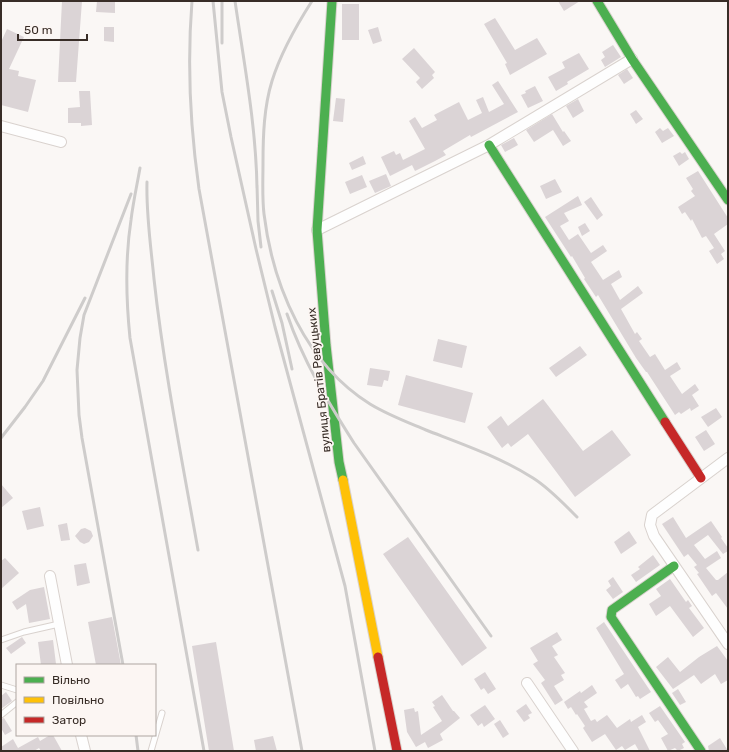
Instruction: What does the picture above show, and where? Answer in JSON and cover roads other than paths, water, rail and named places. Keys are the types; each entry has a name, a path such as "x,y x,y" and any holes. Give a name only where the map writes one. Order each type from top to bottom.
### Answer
{"street":[{"name":"вулиця Братів Ревуцьких","path":"332,1 317,230 326,345 339,462 397,751"},
{"path":"597,1 632,59 728,200"},
{"path":"317,230 489,145 632,59"},
{"path":"1,126 61,142"},
{"path":"489,145 701,478"},
{"path":"728,458 652,515 650,525 654,536 728,644"},
{"path":"674,566 612,610 611,616 701,751"},
{"path":"50,576 67,664"},
{"path":"527,683 574,751"},
{"path":"81,736 85,751"}],"lane":[{"path":"1,640 59,624"},
{"path":"1,685 16,690"},
{"path":"1,715 16,703"},
{"path":"156,734 162,713"},
{"path":"151,751 155,736"}],"railway":[{"path":"192,1 190,25 190,95 193,142 199,189 302,751"},
{"path":"213,1 222,92 231,137 275,327 345,586 375,751"},
{"path":"222,1 222,43"},
{"path":"235,1 252,117 257,188"},
{"path":"312,1 289,40 276,70 267,101 264,132 264,214 275,269 296,321 311,346 328,368 347,387 370,404 384,412 481,451 520,470 545,486 577,517"},
{"path":"140,168 129,235 127,264 127,294 130,338 204,751"},
{"path":"147,182 149,231 158,313 198,550"},
{"path":"257,185 258,221 261,247"},
{"path":"123,664 82,438 79,415 77,370 84,315 131,194"},
{"path":"272,291 282,323 292,369"},
{"path":"1,438 43,381 85,298"},
{"path":"287,314 308,365 354,443 491,636"},
{"path":"136,736 138,751"}]}
